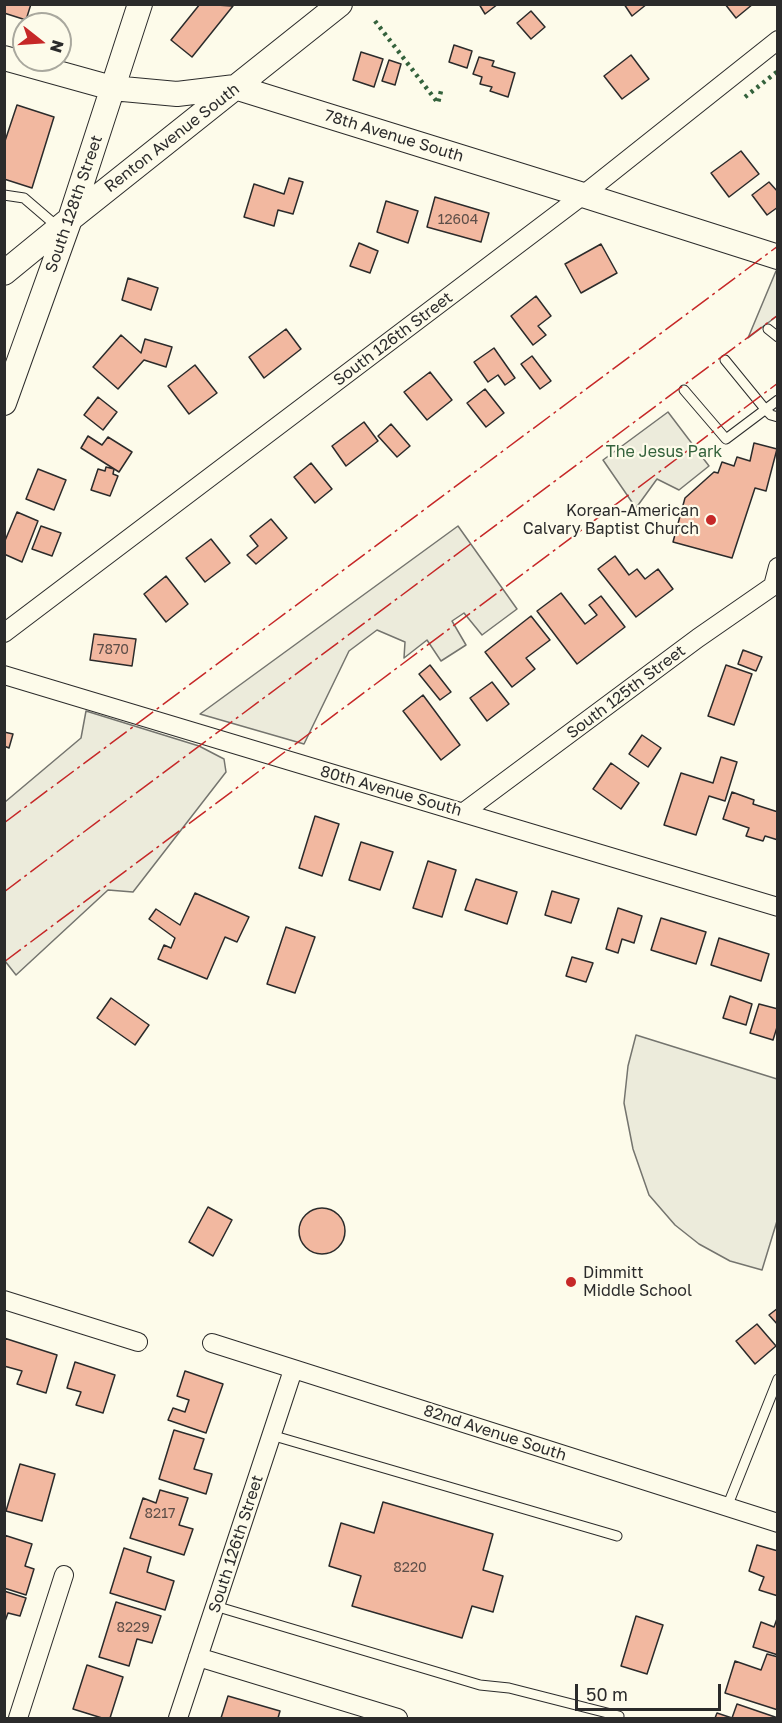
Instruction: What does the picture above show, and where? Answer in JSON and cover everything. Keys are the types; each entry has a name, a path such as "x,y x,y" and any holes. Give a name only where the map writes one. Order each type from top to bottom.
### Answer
{"street":[{"name":"South 128th Street","path":"4,403 10,362 64,223 140,4"},
{"name":"Renton Avenue South","path":"4,273 340,4"},
{"name":"South 126th Street","path":"4,633 584,195 777,40"},
{"name":"78th Avenue South","path":"4,58 112,87 177,93 235,87 777,257"},
{"name":"South 125th Street","path":"464,812 698,638 775,587 777,567"},
{"name":"80th Avenue South","path":"4,675 777,907"},
{"path":"4,1300 138,1342"},
{"name":"82nd Avenue South","path":"212,1343 777,1523"},
{"name":"South 126th Street","path":"178,1719 293,1370"},
{"path":"18,1719 64,1575"},
{"path":"198,1657 398,1719"}],"lane":[{"path":"4,195 24,198 64,223"},
{"path":"768,329 777,337"},
{"path":"725,360 765,409 777,417"},
{"path":"684,390 726,439 777,400"},
{"path":"727,1507 777,1379"},
{"path":"271,1435 617,1536"},
{"path":"215,1606 480,1685 509,1688 619,1716"}],"green space":[{"path":"776,271 778,272 777,316 748,338"},
{"name":"The Jesus Park","path":"668,412 709,466 679,490 657,479 636,508 603,460"},
{"path":"458,526 517,609 482,635 464,613 452,621 466,645 441,661 427,640 404,658 405,642 377,630 349,651 304,744 200,714"},
{"path":"86,711 199,746 224,759 226,772 133,892 108,890 16,975 5,961 5,802 81,738"},
{"path":"636,1035 777,1079 777,1221 762,1270 730,1261 699,1244 675,1225 649,1195 633,1149 624,1103 628,1066"}],"building":[{"path":"4,4 31,4 28,12 12,12 12,16 4,13"},
{"path":"200,4 233,6 192,57 171,40"},
{"path":"479,4 498,4 485,14"},
{"path":"624,4 647,4 632,16"},
{"path":"725,4 753,4 736,18"},
{"path":"531,11 545,27 531,39 517,23"},
{"path":"454,45 472,51 467,68 449,62"},
{"path":"361,52 383,59 374,87 353,80"},
{"path":"631,55 649,79 622,99 604,76"},
{"path":"479,57 494,61 492,66 515,73 508,97 490,91 492,87 480,84 482,77 473,74"},
{"path":"389,60 401,64 395,85 382,81"},
{"path":"17,105 54,117 32,188 4,179 4,144"},
{"path":"741,151 759,174 729,197 711,173"},
{"path":"289,178 303,182 293,214 278,210 274,226 244,217 254,184 284,194"},
{"path":"769,182 778,192 778,207 767,215 752,195"},
{"path":"435,197 489,213 481,242 427,227"},
{"path":"386,201 418,211 408,243 377,232"},
{"path":"359,243 378,251 370,273 350,266"},
{"path":"601,244 617,273 581,293 565,264"},
{"path":"128,278 158,288 151,310 122,300"},
{"path":"536,296 551,316 538,326 546,335 533,345 511,316"},
{"path":"286,329 301,349 264,378 249,357"},
{"path":"121,335 141,353 145,339 172,347 166,367 144,360 118,389 93,367"},
{"path":"494,348 515,378 505,385 498,375 488,382 474,362"},
{"path":"532,356 551,381 540,389 521,364"},
{"path":"195,365 217,393 189,414 168,386"},
{"path":"430,372 452,400 427,420 404,392"},
{"path":"485,389 504,413 486,427 467,403"},
{"path":"98,397 117,412 103,430 84,415"},
{"path":"364,422 378,441 346,466 332,446"},
{"path":"391,424 410,446 397,457 378,436"},
{"path":"88,436 102,445 108,437 132,452 119,472 81,448"},
{"name":"Korean-American Calvary Baptist Church","path":"754,443 777,449 766,491 755,488 732,558 673,542 685,498 714,472 718,473 722,462 734,466 737,457 750,461"},
{"path":"311,463 332,489 315,503 294,477"},
{"path":"106,467 114,469 113,474 118,476 110,496 91,490 98,469 105,471"},
{"path":"38,469 66,480 54,510 26,499"},
{"path":"17,512 38,521 22,562 4,554 4,543"},
{"path":"271,519 287,538 256,564 247,555 258,546 250,536"},
{"path":"41,526 61,533 52,556 32,549"},
{"path":"211,539 230,563 205,582 186,558"},
{"path":"615,556 629,575 637,569 645,579 658,569 673,589 636,617 598,569"},
{"path":"166,576 188,604 166,622 144,594"},
{"path":"561,593 585,624 597,615 589,605 601,596 625,627 577,664 537,611"},
{"path":"531,616 550,640 526,658 535,669 512,687 485,652"},
{"path":"94,634 136,639 132,666 90,660"},
{"path":"743,650 762,657 756,671 738,664"},
{"path":"430,665 451,692 440,700 419,674"},
{"path":"726,665 752,674 734,725 708,716"},
{"path":"492,682 509,704 487,721 470,698"},
{"path":"423,695 460,745 441,760 403,711"},
{"path":"4,732 13,734 9,748 4,746"},
{"path":"642,735 661,748 648,767 629,754"},
{"path":"721,757 737,762 725,801 709,796 696,835 664,825 681,773 713,783"},
{"path":"611,763 639,783 621,809 593,789"},
{"path":"732,792 754,800 753,804 778,812 778,840 765,836 763,841 746,836 749,828 723,819"},
{"path":"315,816 339,824 322,876 299,868"},
{"path":"361,842 393,852 380,890 349,880"},
{"path":"428,861 456,870 442,917 413,908"},
{"path":"476,879 517,892 507,924 465,910"},
{"path":"552,891 579,899 571,923 545,915"},
{"path":"195,893 249,917 237,942 225,937 207,979 158,959 164,945 171,948 175,938 149,919 156,909 180,925"},
{"path":"618,908 642,916 634,943 622,939 618,953 606,949"},
{"path":"661,918 706,932 696,964 651,950"},
{"path":"286,927 315,937 295,993 267,984"},
{"path":"719,938 769,954 761,981 711,965"},
{"path":"572,957 593,963 586,982 566,976"},
{"path":"730,996 752,1004 746,1025 723,1018"},
{"path":"111,998 149,1025 135,1045 97,1018"},
{"path":"759,1004 778,1009 778,1024 773,1040 750,1033"},
{"path":"208,1207 232,1220 213,1256 189,1242"},
{"path":"322,1208 338,1215 345,1231 338,1247 322,1254 306,1247 299,1231 306,1215"},
{"path":"778,1308 778,1325 769,1315"},
{"path":"757,1324 776,1346 755,1364 736,1341"},
{"path":"4,1338 57,1355 46,1393 17,1384 22,1371 4,1366"},
{"path":"75,1362 115,1375 103,1413 76,1405 81,1392 67,1388"},
{"path":"185,1371 223,1384 206,1433 168,1420 173,1408 185,1412 189,1400 177,1396"},
{"path":"174,1430 204,1439 194,1469 212,1474 206,1494 159,1479"},
{"path":"20,1464 55,1474 42,1521 6,1511"},
{"path":"160,1490 188,1498 179,1525 193,1529 184,1555 130,1538 143,1498 156,1503"},
{"path":"383,1502 493,1534 483,1570 503,1576 493,1612 472,1606 462,1638 352,1606 361,1576 329,1566 341,1523 374,1533"},
{"path":"4,1535 32,1544 25,1566 34,1569 26,1595 4,1588"},
{"path":"757,1545 778,1551 778,1596 759,1590 764,1577 749,1571"},
{"path":"124,1548 151,1557 147,1572 174,1581 165,1610 110,1593"},
{"path":"4,1591 26,1598 20,1616 8,1613 4,1624"},
{"path":"116,1602 161,1616 152,1643 137,1639 129,1666 99,1657"},
{"path":"636,1616 663,1625 647,1674 621,1666"},
{"path":"778,1616 778,1655 753,1647 761,1622 774,1627"},
{"path":"767,1654 778,1657 778,1710 725,1693 735,1661 761,1670"},
{"path":"87,1665 123,1677 110,1718 102,1718 73,1709"},
{"path":"228,1696 280,1711 278,1718 221,1718"},
{"path":"737,1704 778,1718 732,1718"},
{"path":"717,1713 732,1718 715,1718"}],"hedge":[{"path":"375,21 438,103 442,87"},
{"path":"745,97 778,71"}],"power":[{"path":"4,823 778,246"},
{"path":"4,892 778,315"},
{"path":"4,962 778,383"}],"place":[{"name":"Korean-American Calvary Baptist Church","path":"711,520"},
{"name":"Dimmitt Middle School","path":"571,1282"}]}
